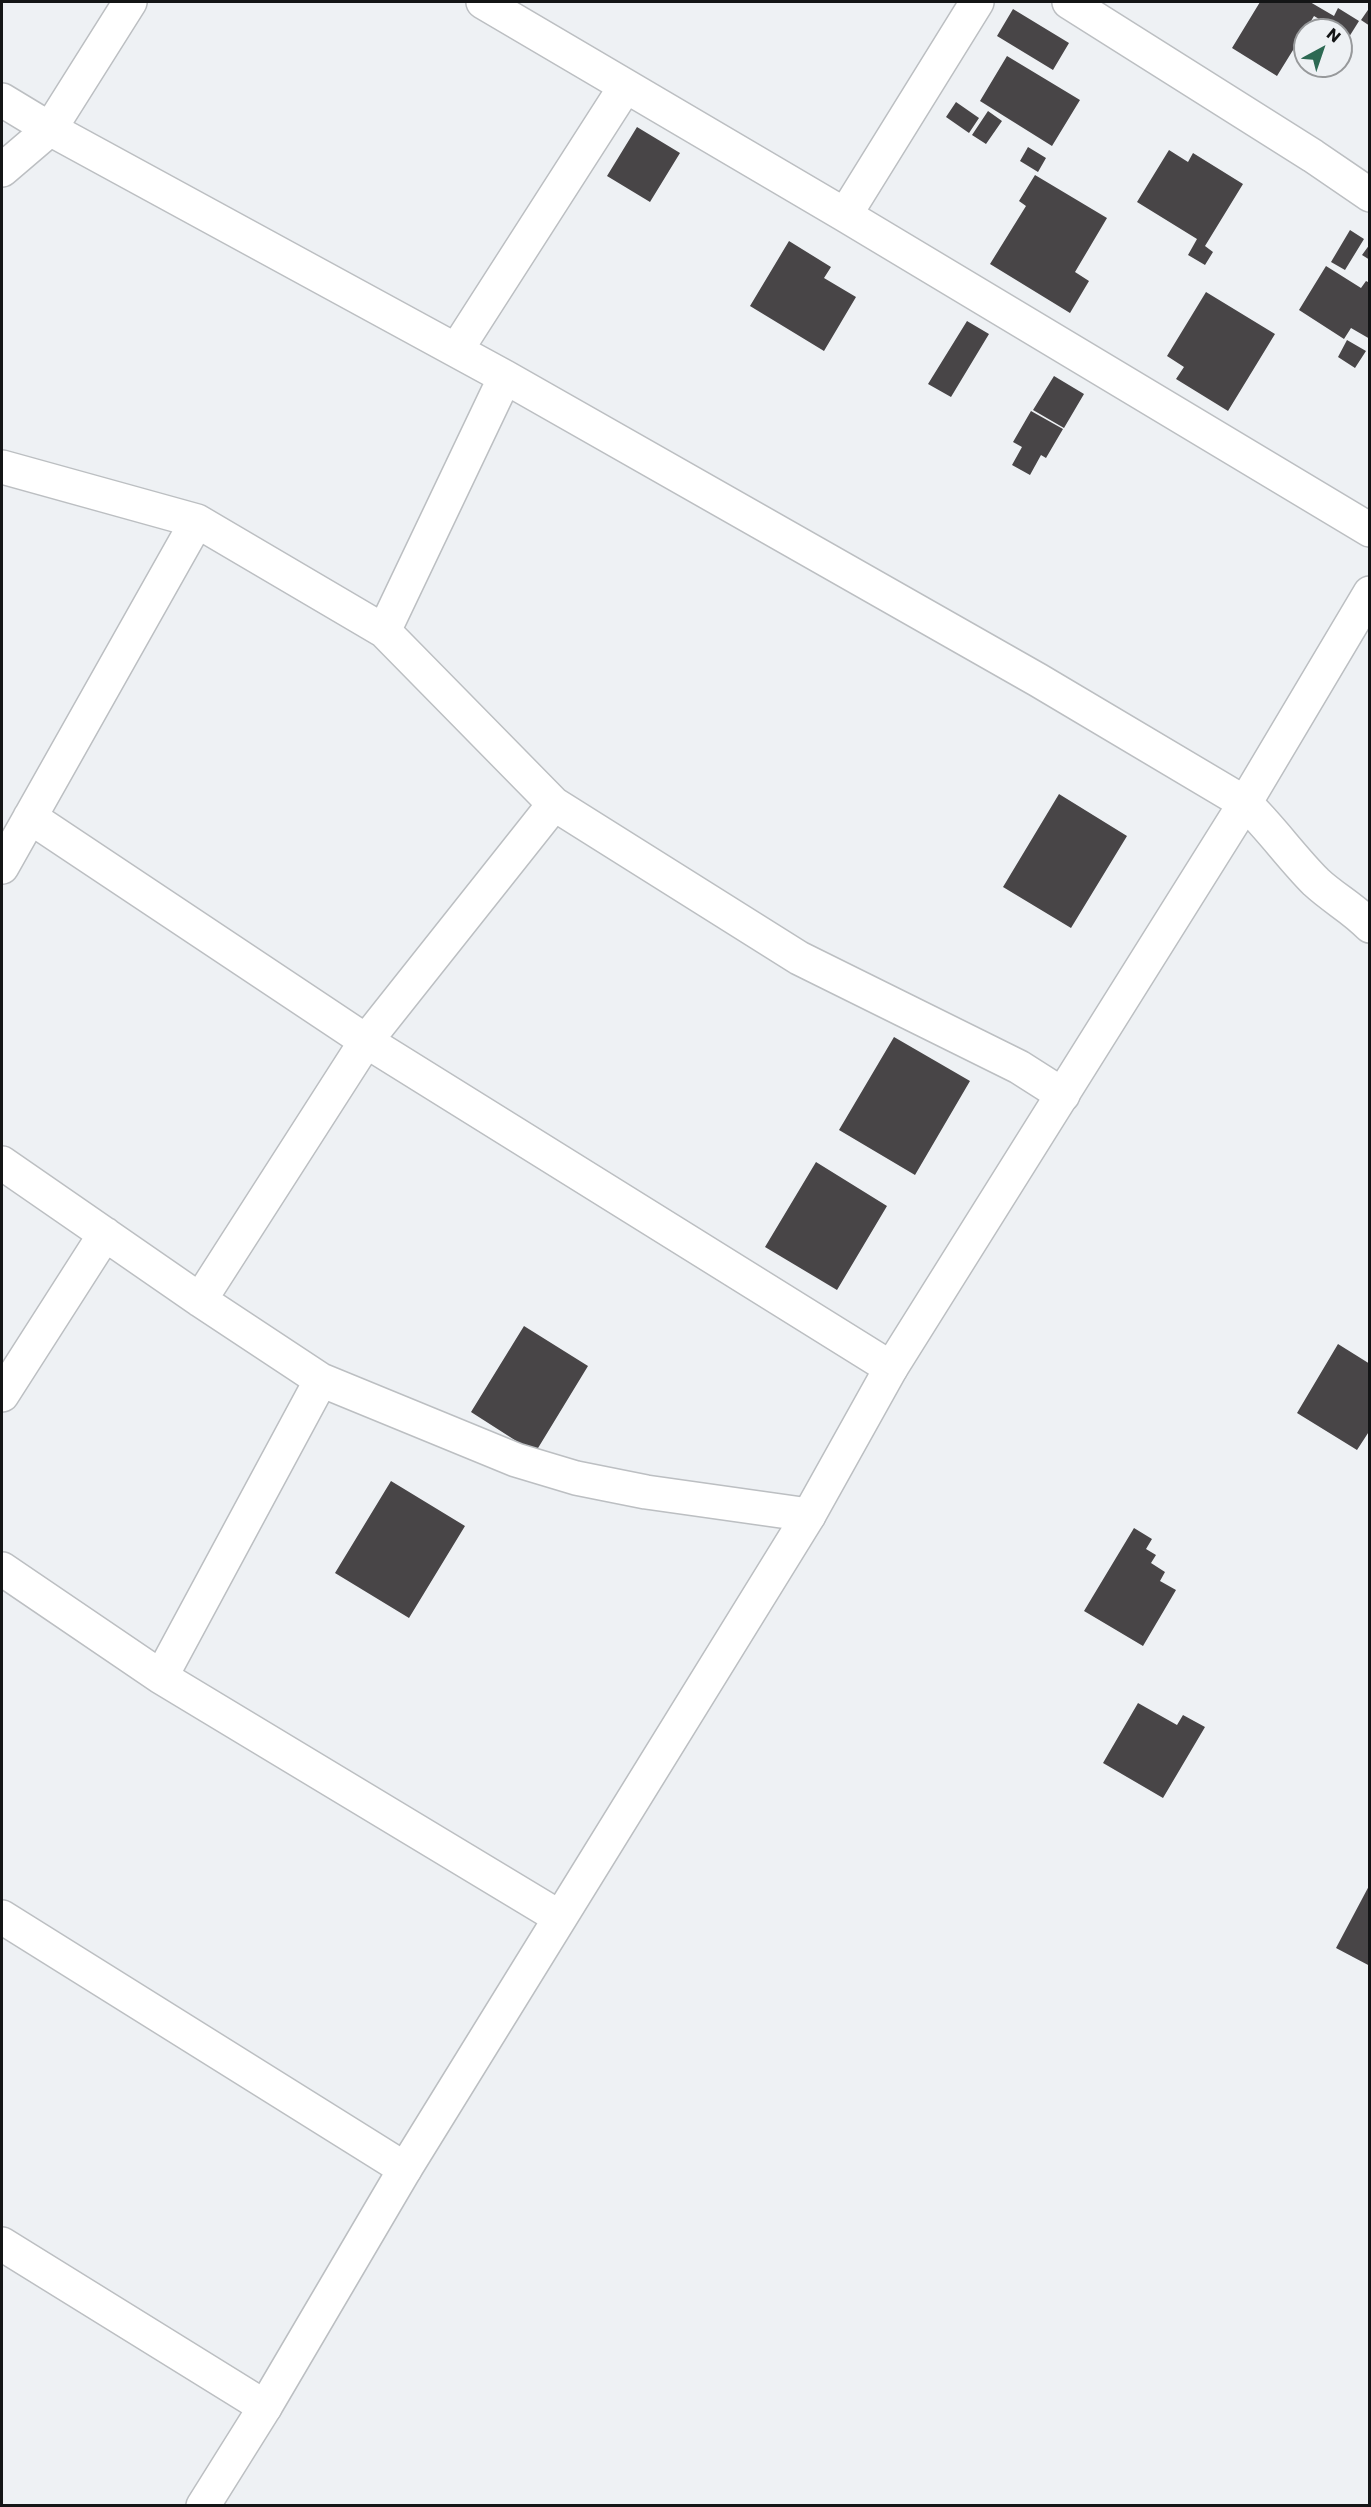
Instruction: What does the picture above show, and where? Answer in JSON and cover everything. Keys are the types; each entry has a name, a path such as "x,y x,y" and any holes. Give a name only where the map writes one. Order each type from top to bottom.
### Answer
{"street":[{"path":"2,170 50,129 130,2"},
{"path":"483,2 845,215 1370,530"},
{"path":"845,215 977,2"},
{"path":"1069,2 1313,156 1370,195"},
{"path":"457,349 625,87"},
{"path":"2,100 50,129 457,349 1038,680 1245,803 1269,826 1317,883 1367,921"},
{"path":"384,631 506,377"},
{"path":"2,467 197,521 384,631 554,804 799,958 1019,1067 1063,1095"},
{"path":"2,867 197,521"},
{"path":"203,2505 265,2407 405,2169 559,1917 809,1515 891,1368 1245,803 1370,593"},
{"path":"200,1300 366,1041 554,804"},
{"path":"30,817 366,1041 891,1368"},
{"path":"2,1163 200,1300 321,1380 516,1460 576,1478 646,1492 809,1515"},
{"path":"2,1395 105,1234"},
{"path":"161,1677 321,1380"},
{"path":"2,1569 161,1677 559,1917"},
{"path":"2,1917 405,2169"},
{"path":"2,2244 265,2407"}],"building":[{"path":"1260,2 1310,2 1334,16 1338,8 1359,21 1353,31 1353,18 1317,18 1314,16 1313,18 1293,18 1293,50 1277,76 1232,48"},
{"path":"1370,7 1370,26 1361,20"},
{"path":"1013,9 1069,43 1053,70 997,36"},
{"path":"1007,56 1080,100 1052,146 980,101"},
{"path":"956,102 979,118 969,133 946,117"},
{"path":"988,111 1002,121 986,144 972,135"},
{"path":"637,127 680,153 650,202 607,176"},
{"path":"1028,147 1046,158 1038,172 1020,161"},
{"path":"1169,150 1188,162 1193,153 1243,184 1205,246 1213,252 1205,265 1188,255 1197,239 1137,202"},
{"path":"1035,175 1107,218 1075,272 1089,281 1070,313 990,264 1026,206 1019,201"},
{"path":"1350,230 1364,239 1345,270 1331,262"},
{"path":"789,241 831,267 824,278 856,297 824,351 750,306"},
{"path":"1370,244 1370,260 1362,255"},
{"path":"1326,266 1361,288 1366,281 1370,283 1370,339 1351,328 1344,339 1299,310"},
{"path":"1206,292 1275,334 1228,411 1176,379 1184,367 1167,356"},
{"path":"967,321 989,334 951,397 928,384"},
{"path":"1347,340 1366,351 1355,368 1338,357"},
{"path":"1054,376 1084,394 1064,428 1033,410"},
{"path":"1031,411 1063,429 1046,458 1041,455 1030,475 1012,465 1022,447 1013,442"},
{"path":"1059,794 1127,836 1071,928 1003,887"},
{"path":"894,1037 970,1081 915,1175 839,1130"},
{"path":"816,1162 887,1206 837,1290 765,1247"},
{"path":"524,1326 588,1366 535,1453 471,1412"},
{"path":"1338,1344 1370,1364 1370,1430 1357,1450 1297,1413"},
{"path":"391,1481 465,1526 409,1618 335,1573"},
{"path":"1134,1528 1152,1539 1146,1549 1156,1555 1151,1563 1165,1572 1160,1581 1176,1590 1143,1646 1084,1611"},
{"path":"1138,1703 1177,1725 1183,1715 1205,1727 1163,1798 1103,1763"},
{"path":"1370,1884 1370,1966 1336,1948"}]}
